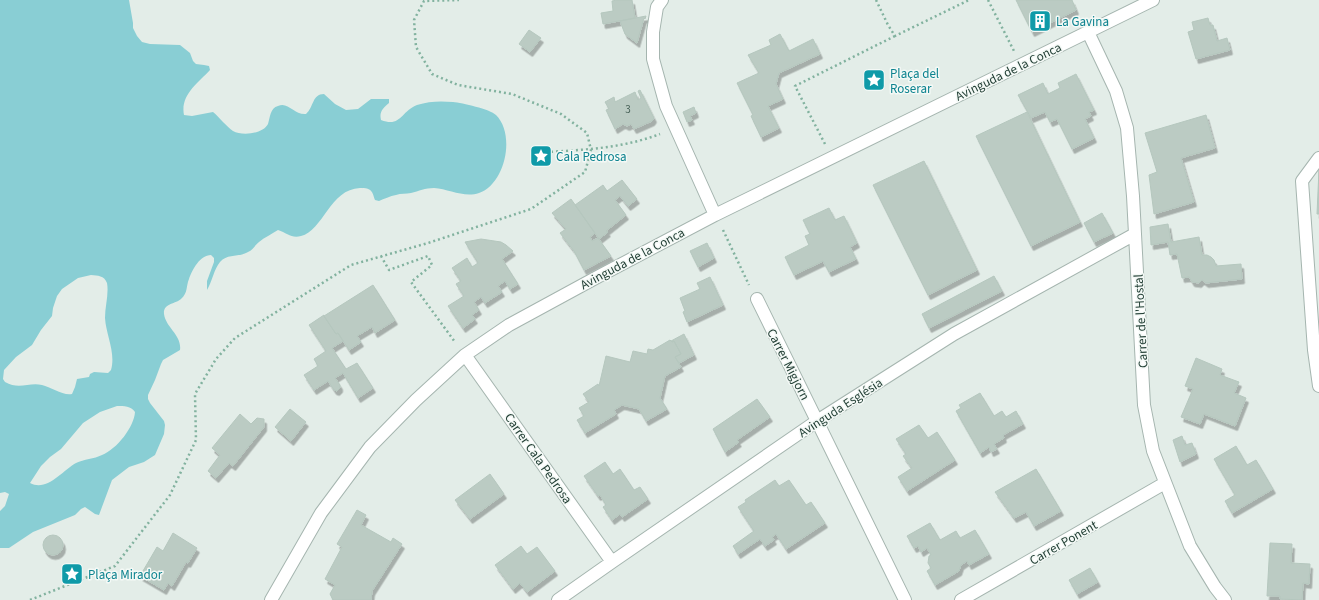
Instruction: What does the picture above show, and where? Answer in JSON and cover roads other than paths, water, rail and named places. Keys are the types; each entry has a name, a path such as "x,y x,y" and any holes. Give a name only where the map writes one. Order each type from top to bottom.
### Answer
{"street":[{"path":"662,0 657,7 653,32 653,59 666,106 715,215"},
{"name":"Avinguda de la Conca","path":"270,600 321,513 370,447 416,400 465,355 509,325 715,215 1153,0"},
{"name":"Carrer de l'Hostal","path":"1088,32 1116,91 1127,128 1135,234 1144,405 1153,451 1190,546 1215,587 1225,600"},
{"path":"1319,158 1302,181 1314,350 1319,386"},
{"name":"Avinguda Església","path":"558,600 817,421 954,334 1135,234"},
{"name":"Carrer Migjorn","path":"757,299 905,600"},
{"name":"Carrer Cala Pedrosa","path":"465,355 612,562"},
{"name":"Carrer Ponent","path":"960,600 1165,483"}],"water":[{"path":"0,0 129,0 133,28 142,42 150,44 180,45 190,53 196,64 209,66 210,70 187,95 183,108 184,115 192,116 213,112 237,133 247,134 262,130 268,124 273,109 282,105 285,105 302,114 306,114 315,98 324,94 335,104 346,110 358,109 371,99 389,99 389,103 381,112 381,120 388,122 397,120 417,105 444,101 469,105 496,115 502,124 505,134 505,158 501,170 495,180 488,188 479,193 456,193 431,188 411,193 398,194 379,201 375,200 369,189 360,188 350,190 341,195 334,202 309,233 295,237 278,230 261,240 250,251 241,255 230,256 223,259 216,268 207,290 207,281 214,258 211,255 203,257 200,260 192,271 183,297 164,310 165,319 179,340 180,350 163,360 148,395 148,399 164,421 164,434 155,455 144,462 129,467 112,480 99,515 85,507 75,515 33,532 9,548 0,548 0,511 5,506 9,494 5,492 0,493","holes":["91,275 102,277 107,283 108,291 105,318 112,351 111,370 108,373 94,372 90,374 89,377 77,379 72,394 65,394 37,384 19,386 5,382 3,379 4,370 16,357 32,345 52,316 57,296 62,289 78,278","117,406 129,407 135,412 132,424 119,443 108,452 76,463 48,483 42,485 30,483 41,466 61,449 83,423 100,412"]}],"place":[{"name":"La Gavina","path":"1040,21"},
{"name":"Plaça del Roserar","path":"874,80"},
{"name":"Cala Pedrosa","path":"541,156"},
{"name":"Plaça Mirador","path":"72,574"}]}
